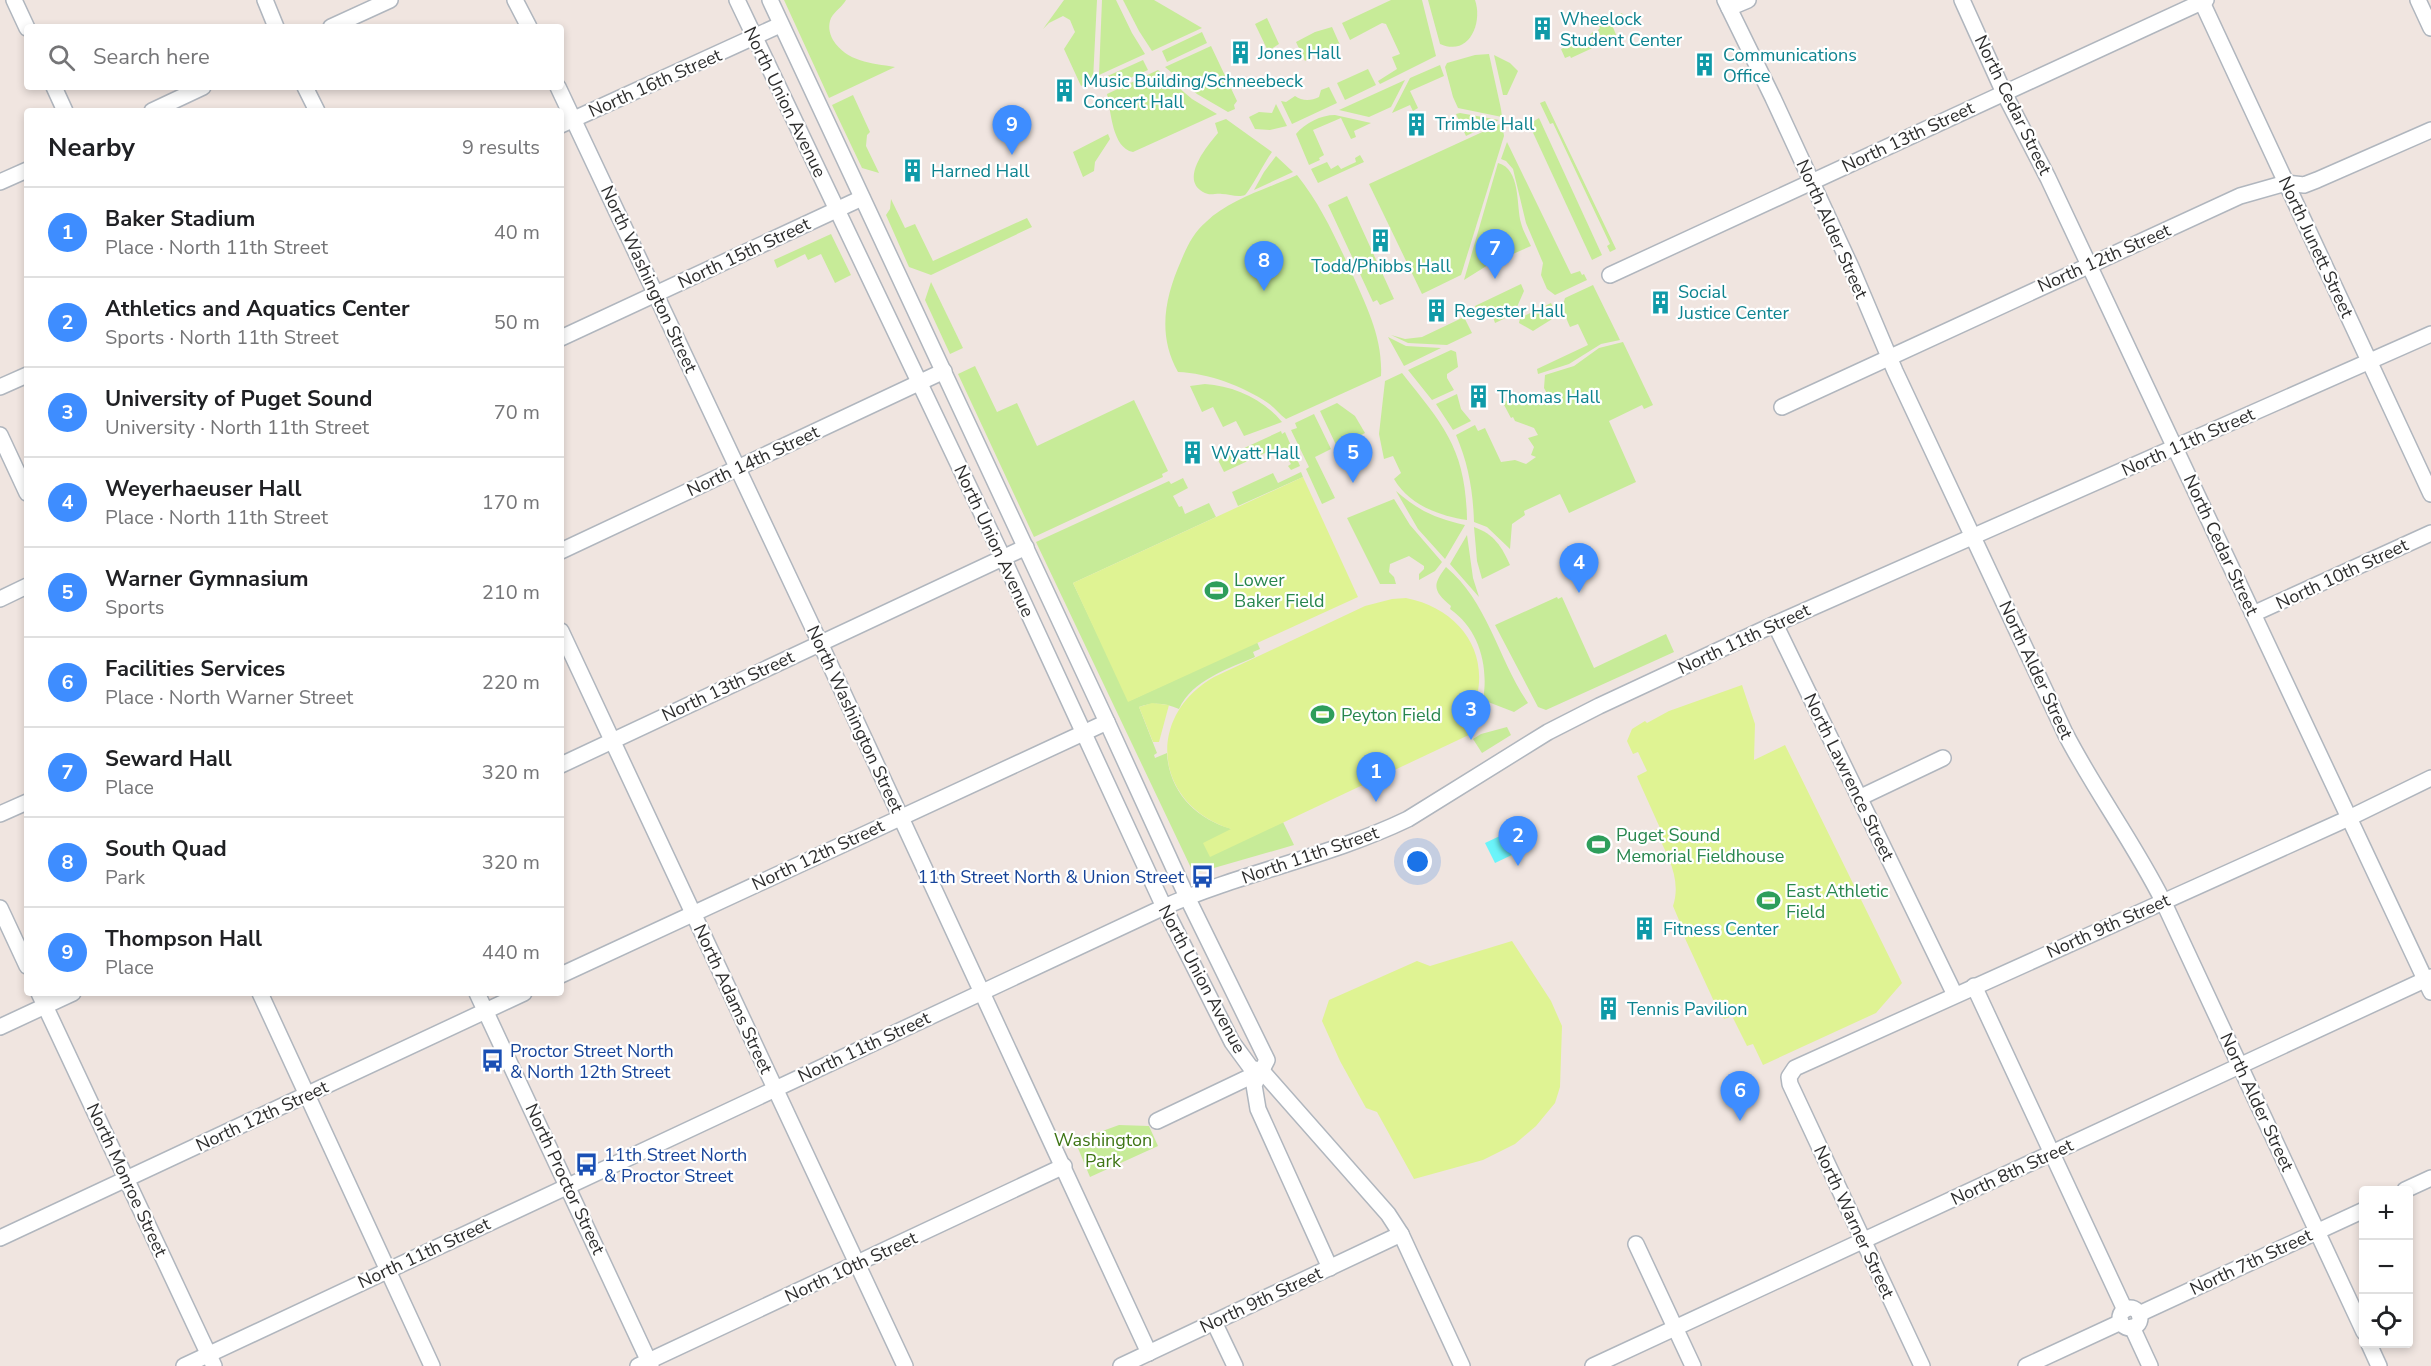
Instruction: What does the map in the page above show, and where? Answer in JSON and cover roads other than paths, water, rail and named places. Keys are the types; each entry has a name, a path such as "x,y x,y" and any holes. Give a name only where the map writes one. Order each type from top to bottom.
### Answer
{"street":[{"path":"14,0 25,24"},
{"path":"265,0 275,24"},
{"path":"338,24 390,0"},
{"path":"515,0 527,24"},
{"name":"North Union Avenue","path":"738,0 1003,558 1164,907 1232,1042 1251,1068 1262,1071 1388,1214 1401,1234 1462,1366"},
{"name":"North Union Avenue","path":"770,0 1026,547 1186,897 1267,1060 1254,1085 1258,1108 1330,1268"},
{"path":"1727,4 1748,0"},
{"name":"North Cedar Street","path":"1962,0 2004,93 2048,178 2429,983"},
{"path":"2418,0 2431,28"},
{"name":"North 13th Street","path":"1611,275 2203,1"},
{"name":"North Junett Street","path":"2203,1 2431,494"},
{"name":"North Alder Street","path":"1727,4 1851,267 1889,356 2078,757 2136,850 2163,901 2359,1321"},
{"name":"North 16th Street","path":"567,122 780,25"},
{"path":"55,90 64,108"},
{"path":"158,108 197,90"},
{"path":"306,90 316,108"},
{"name":"North Washington Street","path":"559,90 563,108"},
{"name":"North Washington Street","path":"567,122 656,294 1064,1166 1149,1353"},
{"name":"North 12th Street","path":"1782,407 2240,196 2286,183 2304,185 2431,130"},
{"path":"0,182 24,171"},
{"name":"North 15th Street","path":"564,337 862,198"},
{"name":"North 11th Street","path":"184,1366 212,1360 389,1269 1186,897 1322,854 1387,829 1548,732 1599,706 1775,624 2431,334"},
{"name":"North 14th Street","path":"564,550 944,371"},
{"path":"0,387 24,376"},
{"path":"0,435 24,487"},
{"name":"North 10th Street","path":"2253,614 2431,533"},
{"name":"North 13th Street","path":"564,764 1026,547"},
{"path":"0,599 24,587"},
{"name":"North Lawrence Street","path":"1775,624 1955,995"},
{"name":"North Adams Street","path":"564,637 904,1366"},
{"name":"North 12th Street","path":"564,974 1107,722"},
{"path":"1859,798 1943,758"},
{"name":"North 9th Street","path":"1789,1077 1799,1064 2349,818 2431,778"},
{"path":"0,814 24,803"},
{"path":"0,908 24,960"},
{"name":"North 8th Street","path":"1593,1366 2240,1066 2429,983"},
{"path":"1974,986 2150,1366"},
{"path":"0,1027 42,999 58,996"},
{"path":"261,996 432,1366"},
{"name":"North Proctor Street","path":"478,996 568,1185 646,1364"},
{"name":"North 12th Street","path":"0,1238 518,996"},
{"name":"North Monroe Street","path":"42,999 212,1360"},
{"path":"1157,1121 1262,1071"},
{"name":"North Warner Street","path":"1789,1077 1790,1084 1823,1157 1922,1366"},
{"name":"North 10th Street","path":"646,1364 1064,1166"},
{"path":"2413,1187 2431,1178"},
{"name":"North 7th Street","path":"2026,1366 2359,1212"},
{"name":"North 9th Street","path":"1120,1366 1401,1234"},
{"path":"1636,1244 1693,1366"},
{"path":"1214,1323 1235,1366"},
{"path":"2371,1348 2379,1366"}],"water":[{"path":"1521,826 1531,846 1495,863 1485,843"}],"place":[{"name":"Wheelock Student Center","path":"1542,29"},
{"name":"Jones Hall","path":"1240,53"},
{"name":"Communications Office","path":"1705,65"},
{"name":"Music Building/Schneebeck Concert Hall","path":"1065,91"},
{"name":"Trimble Hall","path":"1417,124"},
{"name":"Thompson Hall","path":"1012,155"},
{"name":"Harned Hall","path":"913,171"},
{"name":"Todd/Phibbs Hall","path":"1381,240"},
{"name":"Seward Hall","path":"1495,279"},
{"name":"South Quad","path":"1264,291"},
{"name":"Social Justice Center","path":"1660,302"},
{"name":"Regester Hall","path":"1436,311"},
{"name":"Thomas Hall","path":"1479,397"},
{"name":"Wyatt Hall","path":"1193,453"},
{"name":"Warner Gymnasium","path":"1353,483"},
{"name":"Lower Baker Field","path":"1216,590"},
{"name":"Weyerhaeuser Hall","path":"1579,593"},
{"name":"Peyton Field","path":"1323,715"},
{"name":"University of Puget Sound","path":"1471,740"},
{"name":"Baker Stadium","path":"1376,802"},
{"name":"Puget Sound Memorial Fieldhouse","path":"1598,845"},
{"name":"Athletics and Aquatics Center","path":"1518,866"},
{"name":"11th Street North & Union Street","path":"1202,877"},
{"name":"East Athletic Field","path":"1768,901"},
{"name":"Fitness Center","path":"1645,929"},
{"name":"Tennis Pavilion","path":"1609,1009"},
{"name":"Proctor Street North & North 12th Street","path":"492,1061"},
{"name":"Facilities Services","path":"1740,1121"},
{"name":"11th Street North & Proctor Street","path":"586,1165"}],"park label":[{"name":"Washington Park","path":"1103,1150"}]}
